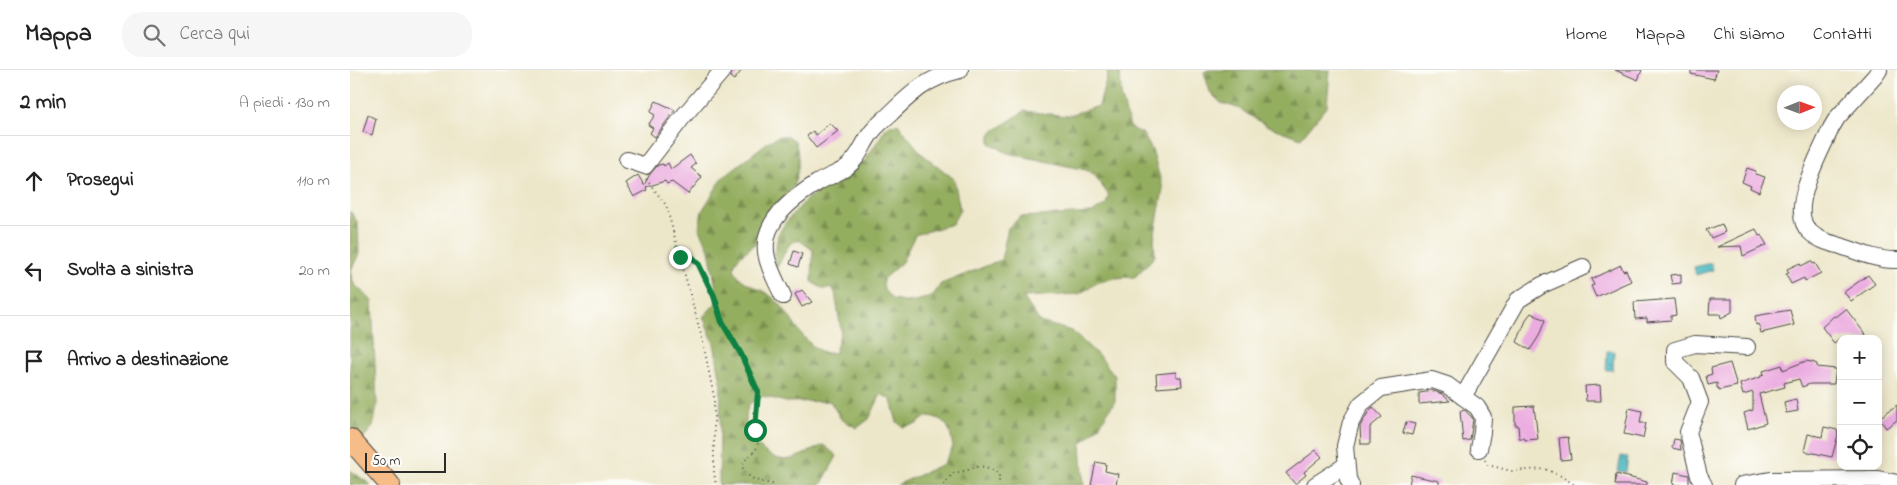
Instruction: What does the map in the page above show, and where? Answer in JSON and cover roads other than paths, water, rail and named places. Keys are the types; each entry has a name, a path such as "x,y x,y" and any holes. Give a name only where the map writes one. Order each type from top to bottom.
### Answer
{"main road":[{"path":"350,439 390,485"}],"street":[{"path":"627,160 645,166 682,118 723,70"},
{"path":"783,296 767,263 765,252 766,240 771,225 782,211 817,183 846,168 860,154 871,132 920,86 945,74 960,70"},
{"path":"1879,70 1876,76 1837,118 1831,128 1802,198 1801,211 1805,226 1817,237 1880,259 1897,260"},
{"path":"1463,396 1518,300 1542,285 1582,267"},
{"path":"1704,485 1699,476 1688,432 1700,402 1691,378 1675,362 1675,350 1695,344 1747,347"},
{"path":"1351,485 1346,464 1345,446 1351,422 1361,404 1381,388 1432,380 1447,385 1477,407 1482,417 1479,449"},
{"path":"1315,485 1346,464"},
{"path":"1742,485 1772,480 1878,479 1897,484"}],"water":[{"path":"1711,263 1713,270 1696,275 1694,267"},
{"path":"1607,351 1614,351 1613,370 1606,370"},
{"path":"1621,456 1628,457 1626,472 1618,471"}]}
